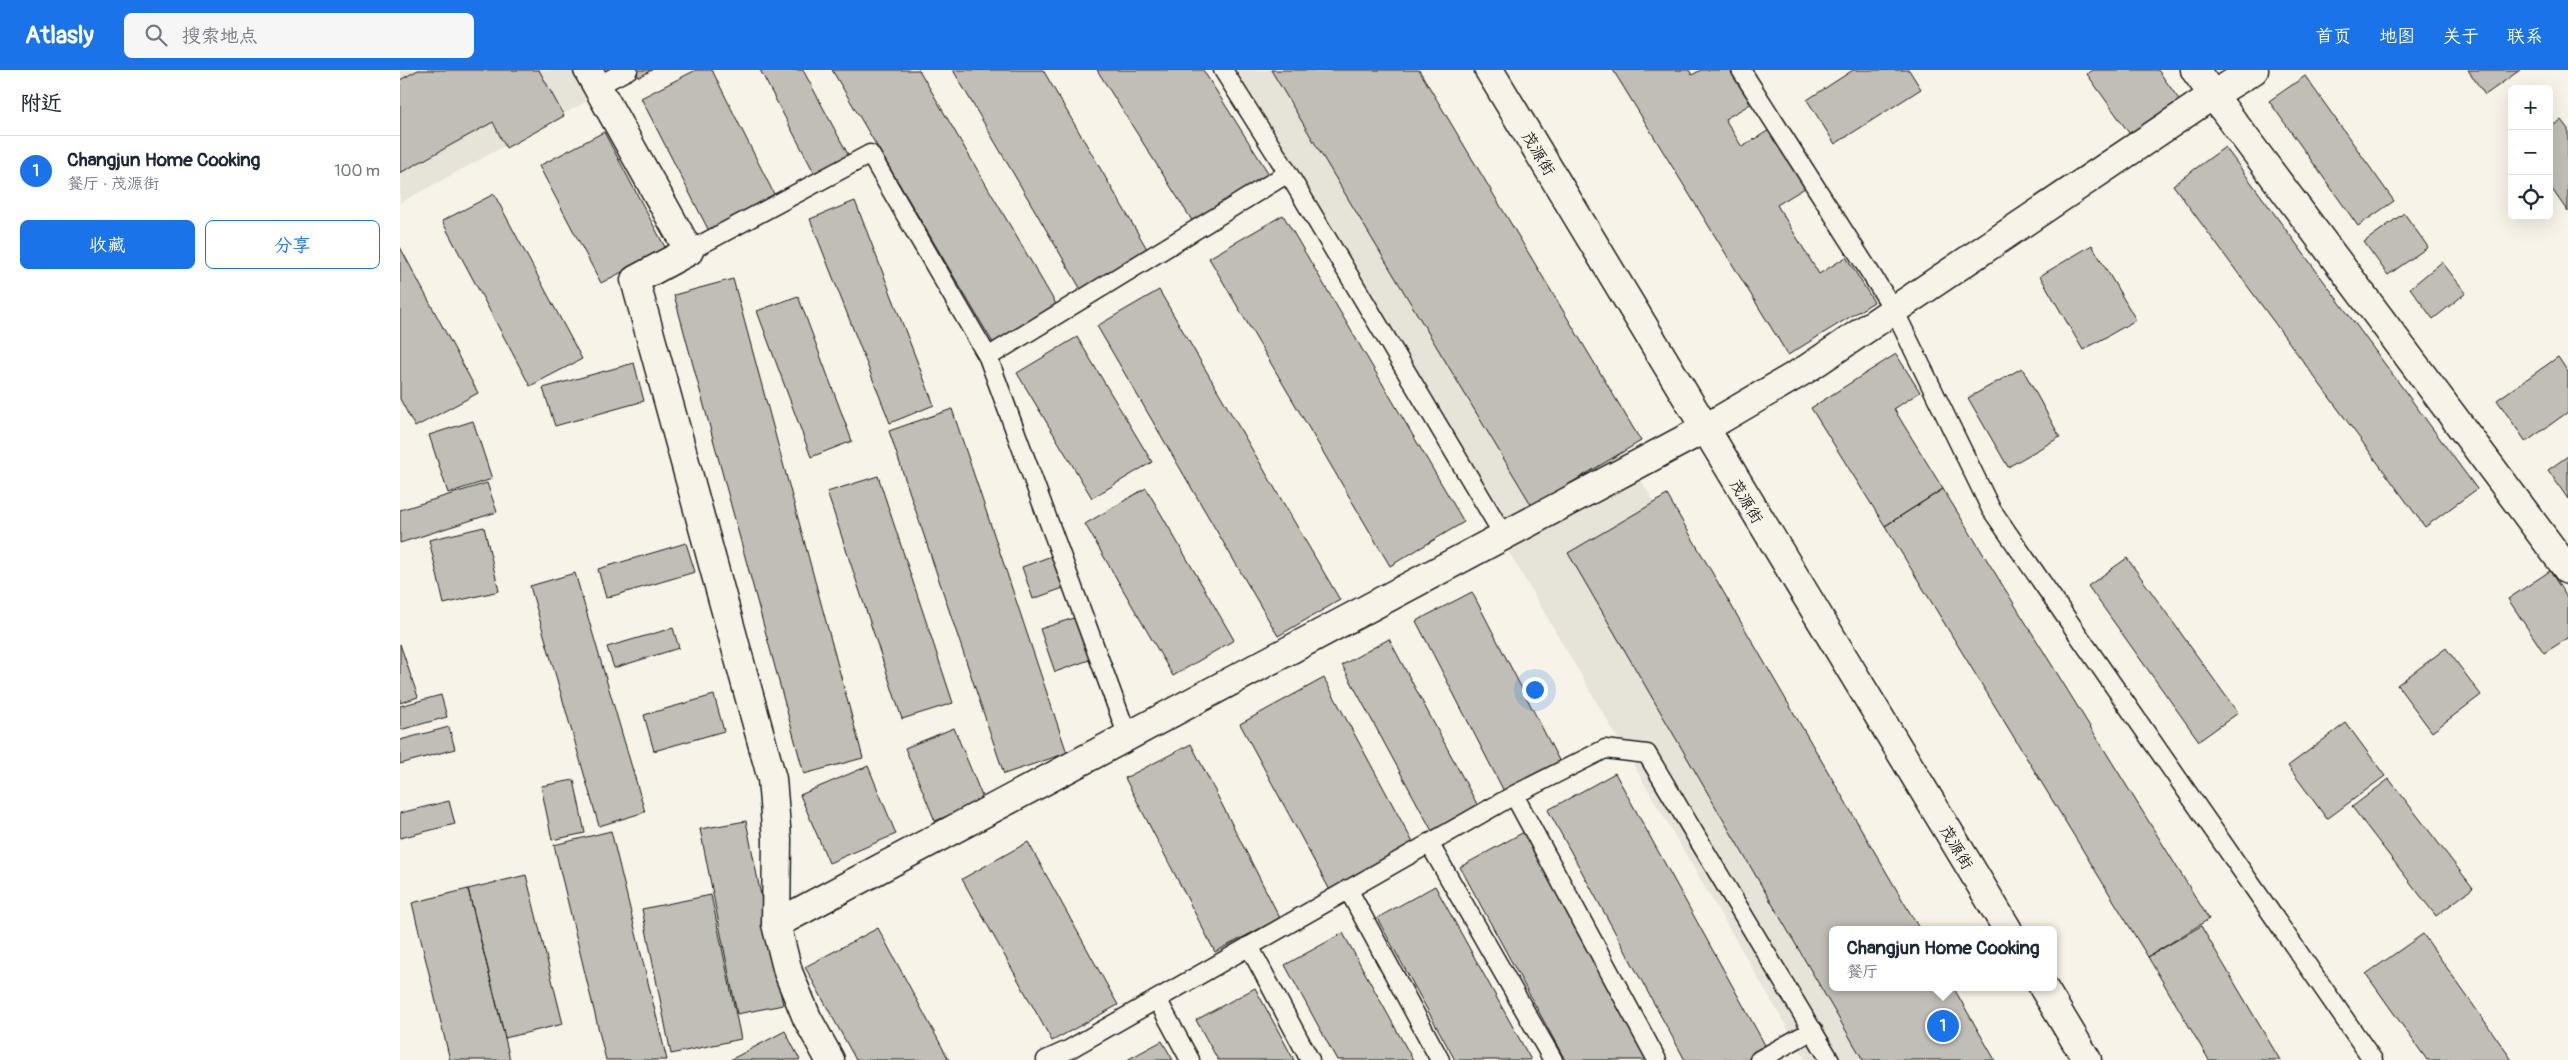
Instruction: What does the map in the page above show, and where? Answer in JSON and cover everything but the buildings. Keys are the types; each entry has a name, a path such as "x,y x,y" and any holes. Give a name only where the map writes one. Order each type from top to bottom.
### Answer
{"street":[{"name":"茂源街","path":"1489,70 2006,926"},
{"path":"2195,70 2568,570"},
{"path":"776,924 1704,429 1808,368 2213,95 2254,70"},
{"path":"593,78 689,251 635,280 772,779 777,839 776,924 791,979 807,1018 830,1060"},
{"path":"2045,991 2087,1060"}],"lane":[{"path":"593,78 628,70"},
{"path":"1223,70 1288,173 1504,536"},
{"path":"1741,70 1894,310 1991,509 2373,1060"},
{"path":"689,251 870,154 988,357 1128,737"},
{"path":"988,357 1288,173"},
{"path":"1046,1060 1071,1055 1157,999 1348,889 1514,795 1605,749 1647,754 1830,1060"},
{"path":"1514,795 1657,1060"},
{"path":"1429,843 1553,1060"},
{"path":"1348,889 1440,1060"},
{"path":"1249,946 1310,1060"},
{"path":"1157,999 1190,1060"},
{"path":"1759,1060 1813,1030"}],"shaded area":[{"path":"400,70 644,70 400,203"},
{"path":"1227,70 1396,70 1908,926 1829,926 1829,991 1841,991 1988,1060 1806,1060"}],"place":[{"name":"Changjun Home Cooking","path":"1943,1026"}]}
